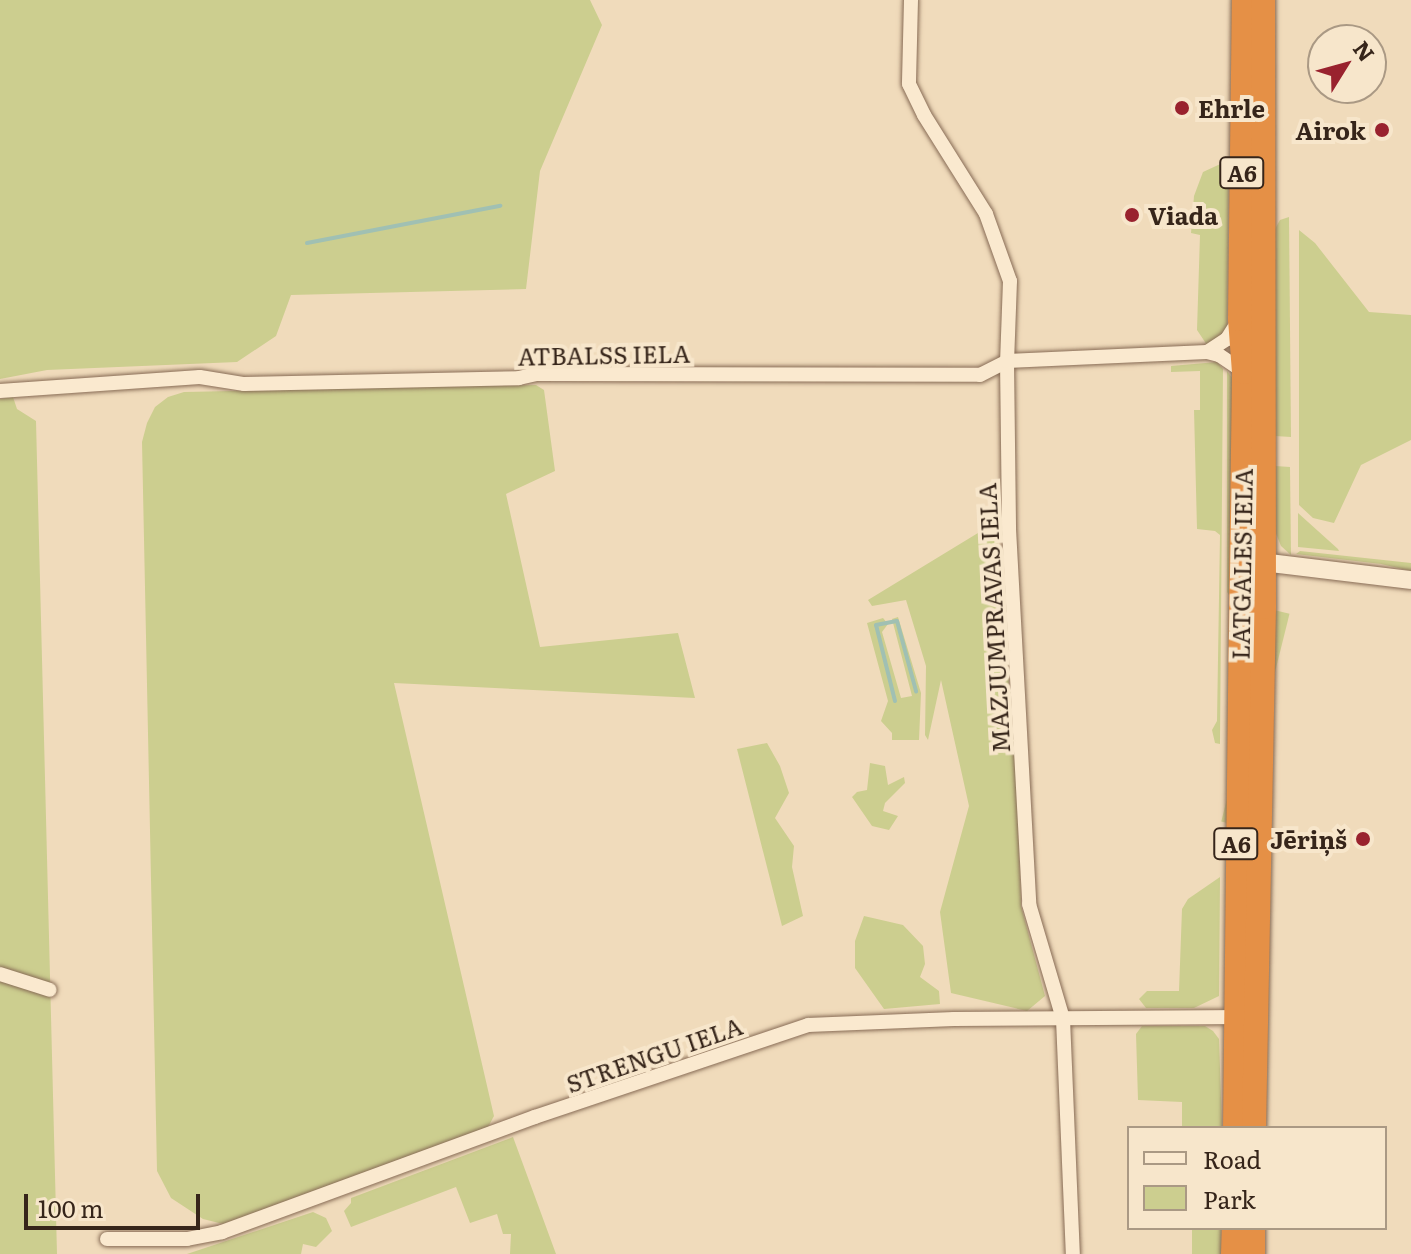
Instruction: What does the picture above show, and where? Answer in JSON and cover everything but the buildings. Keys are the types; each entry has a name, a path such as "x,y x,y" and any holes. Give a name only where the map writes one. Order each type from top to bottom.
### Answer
{"highway":[{"name":"LATGALES IELA","path":"1244,0 1240,319 1252,561"},
{"name":"LATGALES IELA","path":"1254,1126 1246,1017 1263,0"},
{"name":"LATGALES IELA","path":"1235,1126 1246,1017"},
{"path":"1233,1254 1234,1230"},
{"path":"1253,1230 1253,1254"}],"street":[{"name":"MAZJUMPRAVAS IELA","path":"911,0 909,84 924,115 986,214 1010,281 1007,361 1009,529 1029,904 1063,1019 1073,1254"},
{"path":"1207,352 1227,339 1240,319"},
{"name":"ATBALSS IELA","path":"0,391 200,377 244,384 519,378 551,373 980,375 1007,361 1207,352"},
{"path":"1207,352 1219,355 1244,372"},
{"path":"1252,561 1411,580"},
{"path":"0,974 50,990"},
{"name":"STRENGU IELA","path":"107,1239 187,1239 222,1232 535,1117 808,1025 1246,1017"}],"green space":[{"path":"0,0 590,0 602,25 540,171 526,289 291,295 276,336 237,362 47,370 0,379"},
{"path":"1229,160 1227,329 1219,342 1207,345 1197,330 1200,235 1191,233 1194,196 1203,172"},
{"path":"1289,217 1291,437 1275,436 1275,229 1280,220"},
{"path":"1299,230 1315,243 1369,312 1411,315 1411,440 1361,465 1334,523 1313,518 1299,505"},
{"path":"1217,362 1223,369 1220,744 1215,743 1212,730 1217,721 1220,535 1215,531 1197,529 1194,410 1200,410 1200,371 1171,372 1171,366"},
{"path":"1227,371 1233,379 1229,595 1227,592"},
{"path":"536,385 544,390 555,471 506,494 540,647 678,633 695,698 394,683 494,1116 488,1127 223,1224 203,1219 171,1198 157,1171 142,442 147,423 155,407 168,397 184,392"},
{"path":"13,397 17,409 36,421 57,1254 0,1254 0,399"},
{"path":"1275,466 1290,467 1291,555 1281,546 1275,531"},
{"path":"1298,513 1338,549 1339,551 1298,547"},
{"path":"996,522 1017,782 1021,906 1045,996 1027,1011 951,993 940,912 969,806 941,680 928,740 925,735 926,666 906,600 872,606 868,600"},
{"path":"1300,551 1411,563 1411,571 1381,564 1296,554"},
{"path":"1274,610 1290,614 1237,825 1221,822"},
{"path":"898,617 921,693 919,740 892,740 892,733 881,721 888,701 867,623 883,618 888,624 882,632 901,698 912,696 892,619"},
{"path":"767,743 780,766 789,793 775,818 794,846 792,867 803,916 782,926 737,749"},
{"path":"870,763 885,766 888,785 904,777 905,783 885,803 883,811 898,816 889,830 872,826 852,797 857,792 867,790"},
{"path":"1220,877 1219,996 1194,1008 1146,1008 1139,999 1147,991 1179,991 1182,909 1188,899"},
{"path":"864,916 903,925 923,946 925,964 920,977 939,991 940,1004 884,1009 855,968 855,941"},
{"path":"1142,1026 1205,1026 1213,1031 1219,1039 1222,1126 1182,1126 1182,1102 1138,1100 1136,1034"},
{"path":"513,1137 556,1254 510,1254 511,1234 503,1234 497,1214 470,1223 456,1187 351,1227 344,1211 351,1198"},
{"path":"313,1212 326,1218 332,1231 316,1247 303,1244 301,1254 187,1254"},
{"path":"1192,1230 1221,1230 1221,1254 1192,1254"}],"waterway":[{"path":"307,243 500,206"},
{"path":"895,701 876,625 897,621 916,691"}],"place":[{"name":"Ehrle","path":"1182,108"},
{"name":"Airok","path":"1382,130"},
{"name":"Viada","path":"1132,215"},
{"name":"Jēriņš","path":"1363,839"}]}
